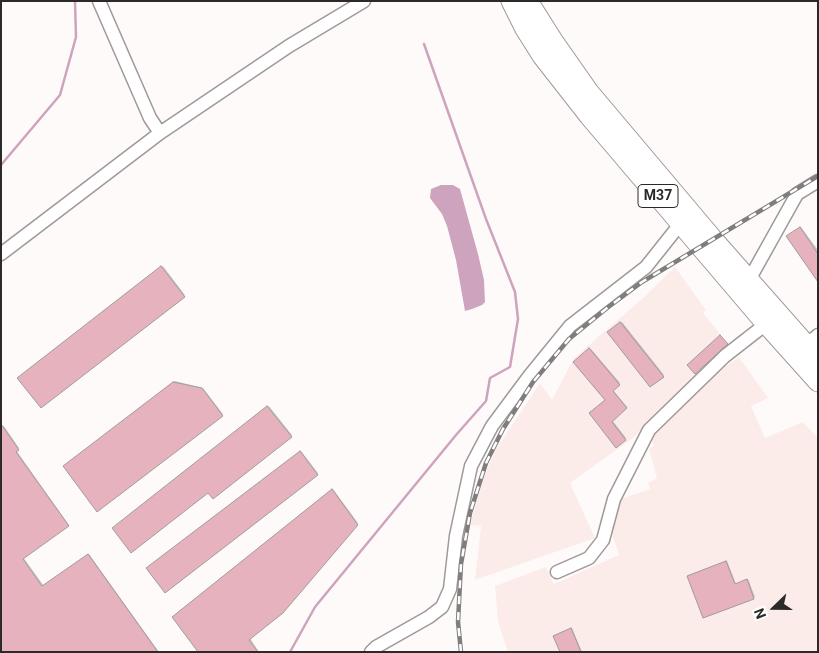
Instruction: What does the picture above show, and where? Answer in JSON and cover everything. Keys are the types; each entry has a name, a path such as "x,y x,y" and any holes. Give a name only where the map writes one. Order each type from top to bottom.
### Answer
{"highway":[{"name":"M37","path":"512,1 525,29 542,56 589,116 766,324 818,382"},
{"name":"M37","path":"528,1 554,42 590,92 749,280 814,346"}],"street":[{"path":"99,1 150,118 160,133"},
{"path":"1,254 160,133 289,46 364,1"},
{"path":"749,280 797,194 818,181"},
{"path":"371,652 376,647 429,617 442,607 450,589 456,536 471,466 492,426 570,326 646,267 681,223"},
{"path":"557,572 590,558 604,540 614,499 649,430 725,356 766,324"}],"shaded area":[{"path":"441,185 453,185 460,189 484,280 485,302 482,305 465,311 456,260 447,226 442,214 430,198 431,189"},
{"path":"675,267 706,310 703,313 729,345 633,438 570,483 595,538 475,580 481,526 470,525 484,477 495,451 540,383 552,400 574,358 643,298"},
{"path":"739,357 768,398 751,406 765,438 803,422 818,438 818,652 508,652 498,622 495,586 546,567 554,584 619,555 610,528 618,500 650,489 648,483 657,478 649,449 654,446 651,439 665,420 721,363 726,366"}],"building":[{"path":"800,227 818,254 818,282 786,236"},
{"path":"161,266 185,297 41,408 17,378"},
{"path":"620,322 664,377 650,387 607,332"},
{"path":"720,335 728,344 695,374 687,365"},
{"path":"589,348 620,385 613,391 627,408 612,422 626,440 616,448 589,413 605,400 573,362"},
{"path":"173,382 202,388 223,416 97,512 63,466"},
{"path":"267,406 292,437 213,499 208,493 131,553 112,528"},
{"path":"1,424 19,450 16,452 69,526 23,559 42,586 88,554 158,652 1,652"},
{"path":"300,451 318,475 165,593 146,568"},
{"path":"332,489 358,525 283,613 249,640 258,652 198,652 172,617"},
{"path":"726,561 735,584 747,579 754,599 703,618 687,576"},
{"path":"571,628 581,652 560,652 553,636"}],"waterway":[{"path":"1,165 60,95 76,37 75,1"},
{"path":"290,652 315,607 486,401 490,378 510,367 518,319 515,292 486,219 424,44"}],"railway":[{"path":"461,652 458,622 461,564 470,513 486,463 503,429 533,382 569,339 642,282 818,176"}]}
